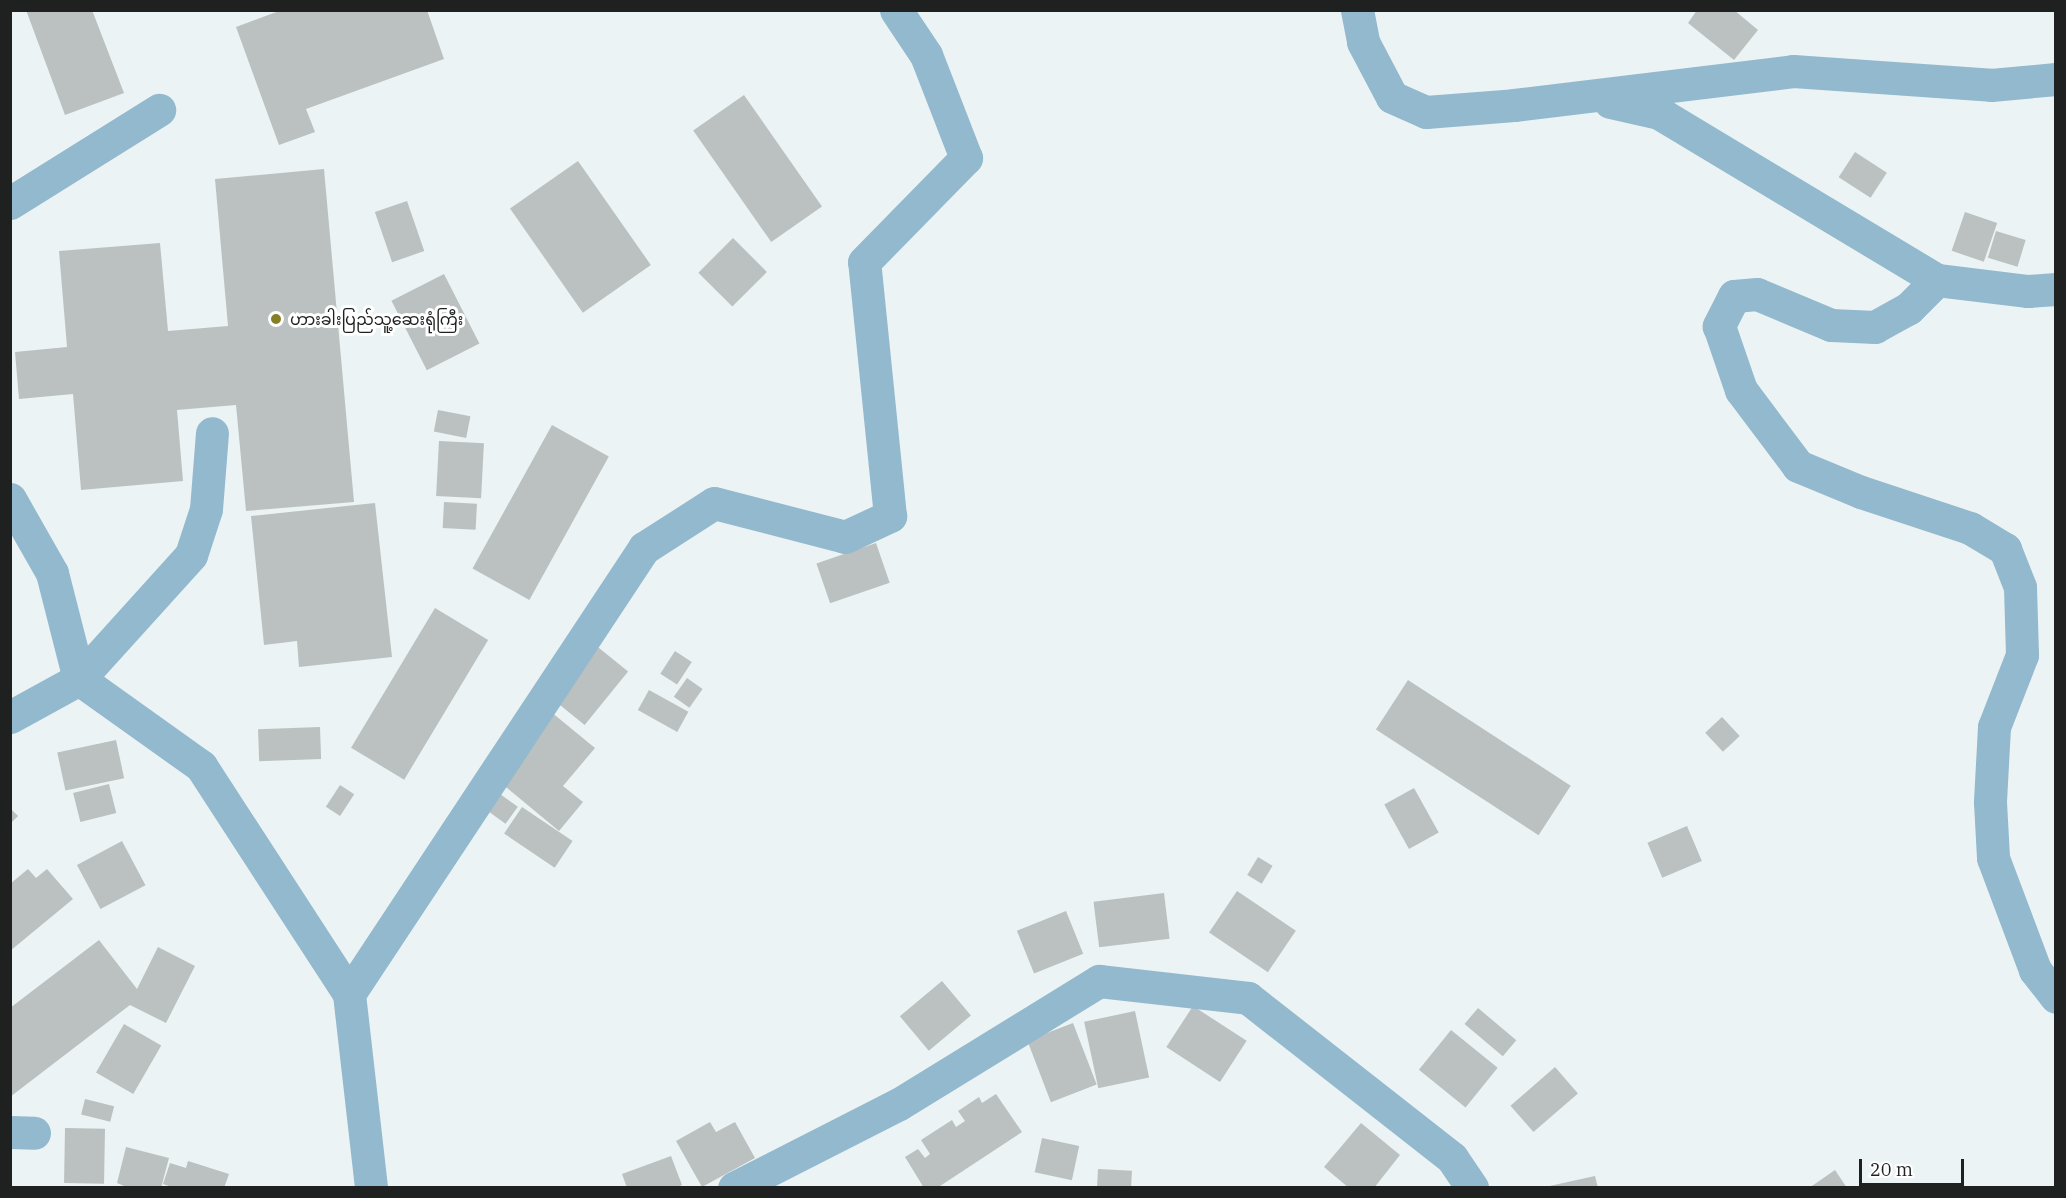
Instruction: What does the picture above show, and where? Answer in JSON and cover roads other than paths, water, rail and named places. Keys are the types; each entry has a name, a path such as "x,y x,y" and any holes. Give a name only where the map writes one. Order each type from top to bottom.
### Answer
{"street":[{"path":"349,994 644,548 714,503 845,537 890,516 864,262 966,158 926,55 896,10"},
{"path":"1357,10 1363,42 1392,97 1426,112 1514,105 1793,71 1991,85 2055,79"},
{"path":"1585,96 1659,113 1937,280 2028,291 2055,289"},
{"path":"10,203 159,110"},
{"path":"1937,280 1909,308 1875,327 1831,325 1757,294 1734,297 1719,326 1741,390 1798,466 1861,492 1970,528 2005,549 2020,587 2022,656 1994,727 1990,802 1993,858 2035,970 2055,997"},
{"path":"10,717 79,679 191,555 206,509 212,433"},
{"path":"10,499 52,573 79,679 201,766 349,994 371,1188"},
{"path":"734,1188 899,1104 1099,981 1248,998 1452,1158 1472,1188"}],"place":[{"name":"ဟားခါးပြည်သူ့ဆေးရုံကြီး","path":"276,319"}]}
